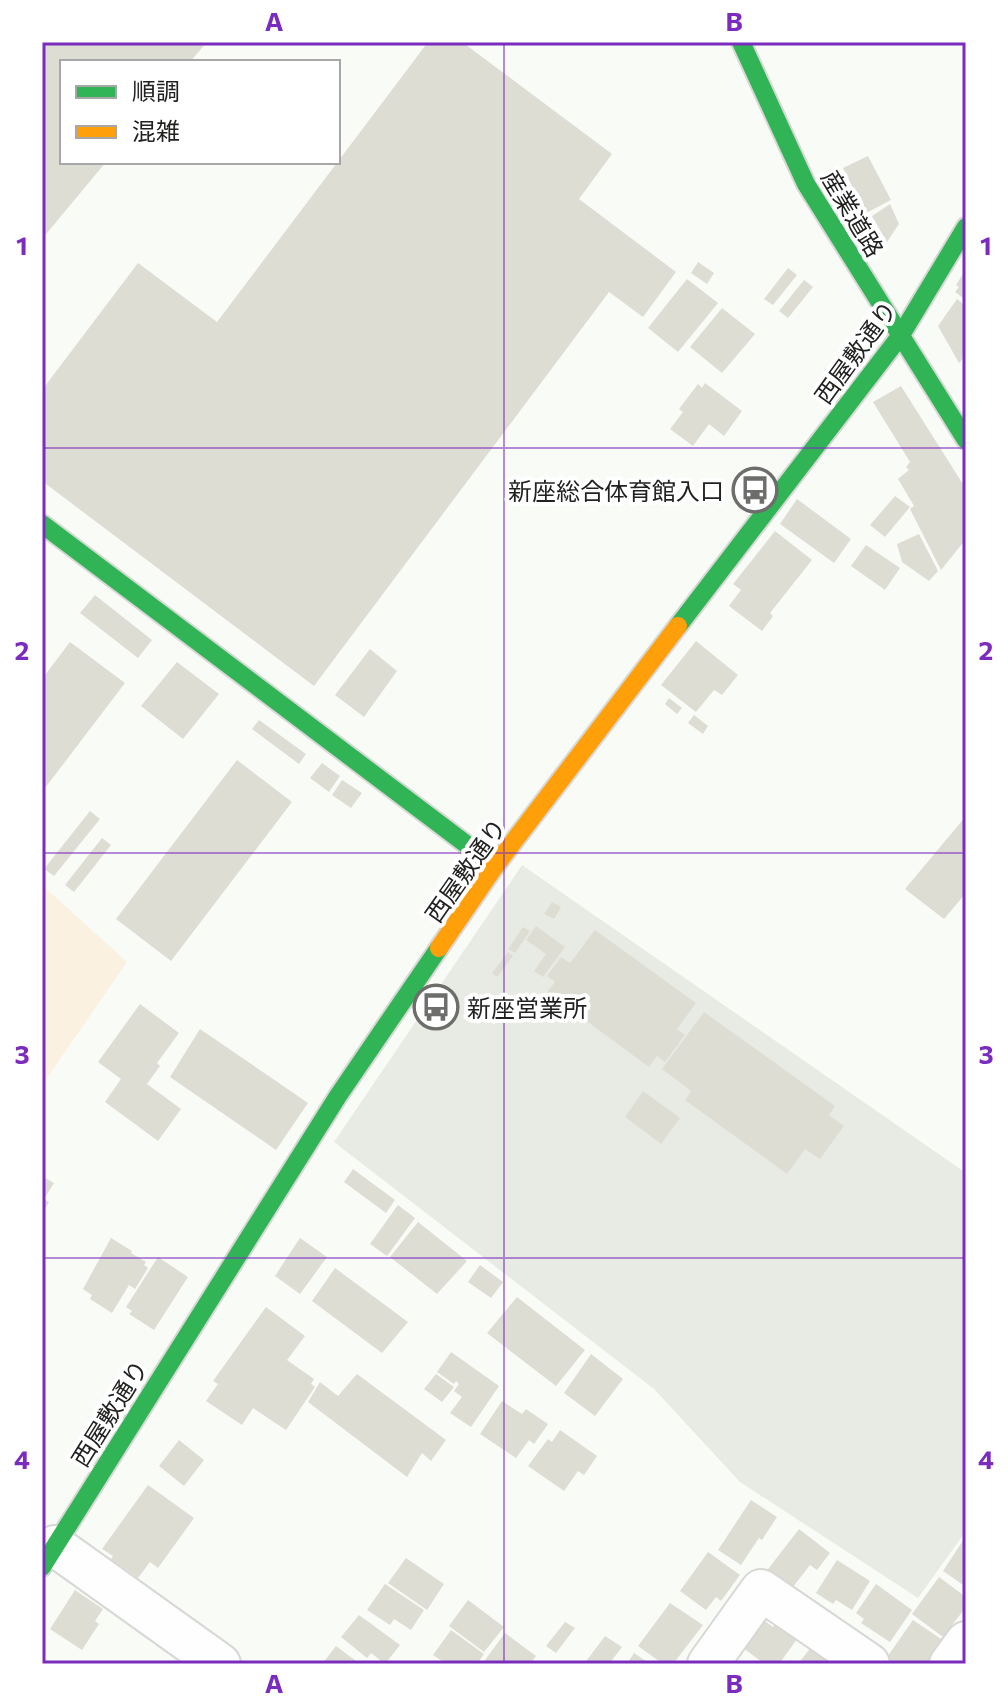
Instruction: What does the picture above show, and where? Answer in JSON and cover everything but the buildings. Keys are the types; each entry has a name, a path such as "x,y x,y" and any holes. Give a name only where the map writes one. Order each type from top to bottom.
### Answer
{"street":[{"name":"産業道路","path":"741,42 806,184 966,440"},
{"name":"西屋敷通り","path":"49,1556 330,1109 495,866 901,335 966,227"},
{"path":"42,524 495,866"},
{"path":"49,1556 220,1664"},
{"path":"708,1664 761,1590 864,1663"},
{"path":"950,1664 966,1642"}],"shaded area":[{"path":"522,865 966,1173 966,1531 918,1598 740,1482 654,1389 334,1142"},
{"path":"42,885 127,962 42,1085"}],"traffic: fast":[{"path":"741,42 806,184 966,440"},
{"path":"678,626 901,335 966,227"},
{"path":"42,524 495,866"},
{"path":"42,1567 338,1096 439,948"}],"traffic: slow":[{"path":"439,948 495,866 678,626"}],"place":[{"name":"新座総合体育館入口","path":"755,490"},
{"name":"新座営業所","path":"436,1007"}]}
